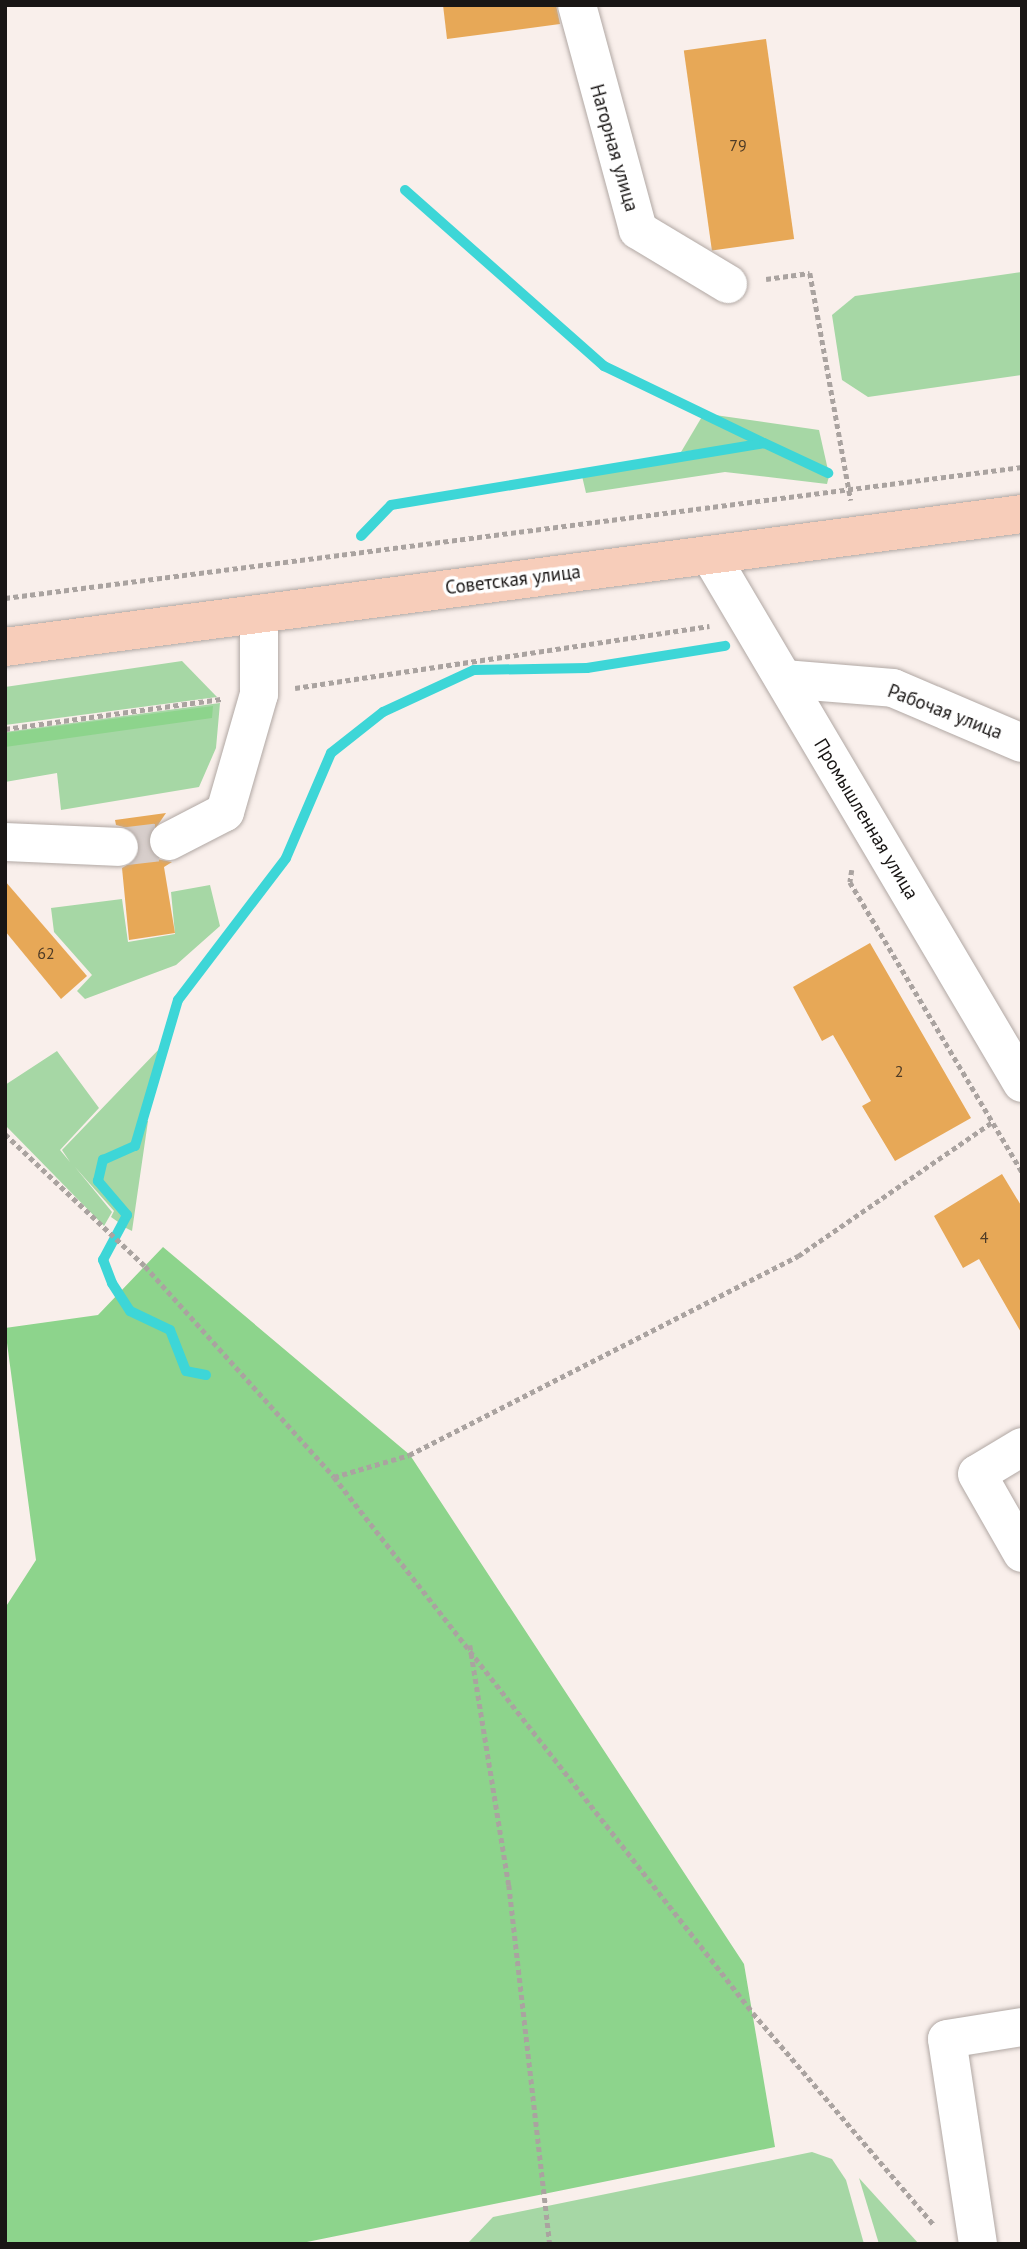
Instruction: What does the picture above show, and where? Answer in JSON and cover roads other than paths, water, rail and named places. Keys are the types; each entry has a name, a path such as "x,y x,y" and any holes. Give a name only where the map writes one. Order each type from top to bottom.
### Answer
{"main road":[{"name":"Советская улица","path":"5,647 1022,514"}],"street":[{"name":"Нагорная улица","path":"577,5 638,230 728,284"},
{"name":"Промышленная улица","path":"710,555 751,620 1022,1083"},
{"path":"169,841 225,812 259,694 259,614"},
{"name":"Рабочая улица","path":"784,680 893,688 1022,743"},
{"path":"5,842 119,847"},
{"path":"1022,1447 976,1474 1022,1553"},
{"path":"962,2240 947,2039 1022,2027"}],"waterway":[{"path":"405,190 604,366 762,442"},
{"path":"361,536 391,505 764,443 828,473"},
{"path":"206,1375 186,1371 170,1330 130,1311 112,1283 103,1260 127,1215 98,1181 103,1160 135,1146 178,1000 286,858 331,753 383,712 474,670 587,668 725,646"}],"tunnel":[{"path":"119,847 169,841"}]}
